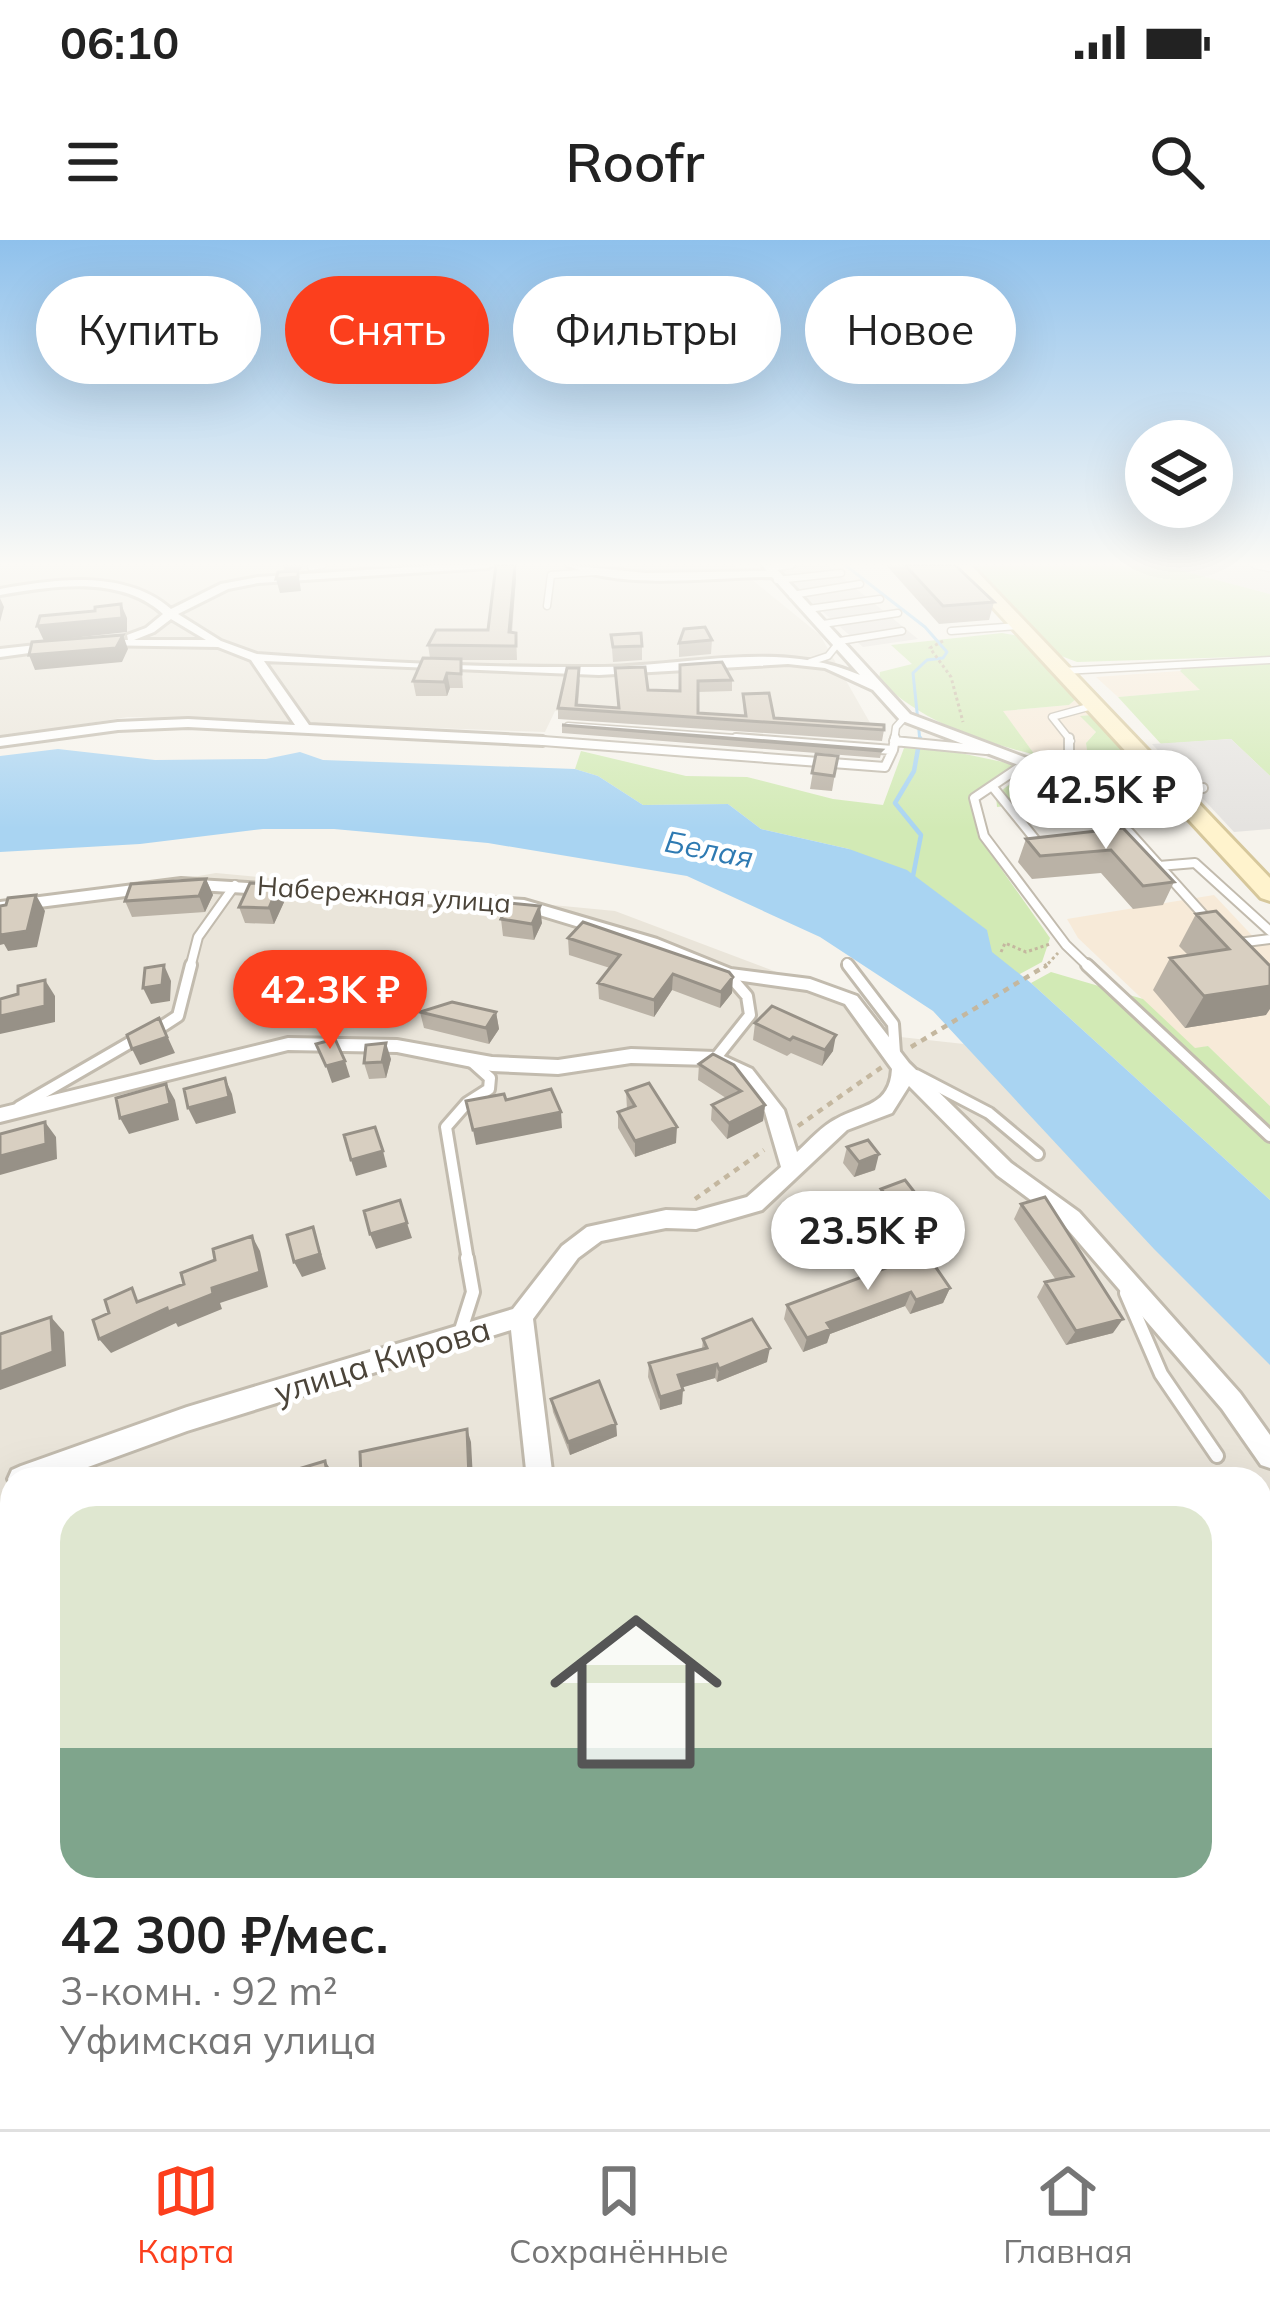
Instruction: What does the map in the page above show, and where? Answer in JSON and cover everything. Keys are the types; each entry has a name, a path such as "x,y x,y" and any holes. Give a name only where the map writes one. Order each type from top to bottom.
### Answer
{"main road":[{"path":"1043,653 1270,893"}],"street":[{"path":"244,653 599,671 810,662 845,671 874,686"},
{"path":"849,653 874,686 931,737 1069,770 1152,772"},
{"path":"255,657 303,726"},
{"path":"0,742 118,726 303,726 543,741"},
{"name":"Набережная улица","path":"0,907 181,884 524,905 651,943 728,974 809,985 851,1000 899,1062"},
{"path":"6,1113 288,1044 397,1046 470,1060 557,1067 631,1056 715,1058 745,1074 774,1110 792,1170"},
{"path":"899,1062 1004,1168 1071,1218 1231,1401 1270,1456"},
{"name":"улица Кирова","path":"54,1467 188,1419 521,1318 570,1252 595,1232 666,1219 696,1220 754,1204 840,1125 885,1108 901,1083 899,1062"},
{"path":"521,1318 539,1467"}],"lane":[{"path":"810,662 829,653"},
{"path":"1060,671 1270,660"},
{"path":"1069,770 1071,741 1052,717 1092,706"},
{"path":"543,741 885,767 896,728 905,717"},
{"path":"562,725 894,745 931,737"},
{"path":"991,752 1011,773"},
{"path":"1026,763 974,798 984,836 1060,937 1270,1136"},
{"path":"992,786 1034,843 1058,841"},
{"path":"1171,791 1203,788"},
{"path":"1105,835 1129,832 1216,928"},
{"path":"1159,866 1195,863 1270,935"},
{"path":"6,1113 178,1016 198,937 235,885"},
{"path":"1244,958 1230,944 1270,935"},
{"path":"847,962 893,1024 899,1062 989,1113 1038,1154"},
{"path":"715,1058 750,1016 747,996 728,974"},
{"path":"458,1336 473,1292 446,1127 467,1103 489,1089 490,1078 470,1060"},
{"path":"1115,1268 1162,1374 1217,1456"}],"path":[{"path":"935,655 941,662"},
{"path":"1001,952 1004,943 1026,952 1040,950 1060,937"},
{"path":"932,1033 1045,967"}],"shaded area":[{"path":"0,653 830,653 873,728 555,711 545,732 128,717 0,737"},
{"path":"1180,671 1202,690 1118,697 1096,677"},
{"path":"1077,698 1092,715 1082,716 1096,732 1086,743 1089,765 1035,755 1002,711 1069,705"},
{"path":"1231,739 1270,776 1270,829 1234,832 1152,744"},
{"path":"216,873 615,911 851,1000 882,1035 964,1044 1270,1363 1270,1467 0,1467 0,910"},
{"path":"1214,895 1261,945 1270,945 1270,1106 1208,1046 1195,1049 1078,938 1067,919"}],"green space":[{"path":"900,653 1036,653 1077,698 1069,705 1003,711 1035,755 951,728 914,708 879,680 880,672 912,664"},
{"path":"1270,653 1270,656 1077,662 1056,654"},
{"path":"1270,662 1270,776 1231,739 1161,744 1118,697 1200,690 1180,671 1184,667"},
{"path":"1092,715 1132,758 1120,764 1089,765 1086,743 1096,732 1080,716"},
{"path":"904,748 946,750 1017,765 970,798 978,836 1050,938 1042,962 1018,975 849,849 761,829 728,804 643,805 598,776 575,769 581,751 686,776 747,777 833,799 883,805"},
{"path":"1051,770 1160,786 997,807 996,796 1008,785"},
{"path":"1051,972 1143,999 1195,1048 1208,1046 1270,1106 1270,1200 1031,983"}],"water":[{"name":"Белая","path":"58,749 155,760 266,759 300,752 323,760 575,769 598,776 643,805 728,804 761,829 849,849 907,870 987,930 992,952 1270,1200 1270,1365 1154,1249 933,1011 820,937 687,876 488,843 334,829 263,829 140,844 0,852 0,756"}],"building":[{"path":"423,658 461,659 461,674 447,673 444,682 413,681"},
{"path":"722,662 732,680 698,681 698,713 746,716 743,694 769,693 774,718 884,725 884,730 558,708 567,668 579,668 576,705 619,708 615,668 645,667 648,690 680,691 680,665"},
{"path":"562,725 882,750 881,751"},
{"path":"816,754 838,756 834,776 812,773"},
{"path":"1123,828 1174,882 1143,886 1111,850 1040,856 1026,839"},
{"path":"206,879 199,896 125,901 131,884"},
{"path":"250,883 279,884 269,908 239,907"},
{"path":"36,895 27,931 0,935 0,906 8,898"},
{"path":"509,903 540,906 532,924 501,919"},
{"path":"1216,911 1270,966 1270,986 1204,996 1170,958 1229,949 1196,914"},
{"path":"583,922 733,977 721,992 673,974 654,1000 598,983 620,955 568,938"},
{"path":"164,965 162,985 143,988 145,968"},
{"path":"308,977 339,978 329,1003 297,1001"},
{"path":"45,980 45,1006 0,1016 0,999 18,994 18,986"},
{"path":"383,983 402,983 396,1006 377,1005"},
{"path":"452,1002 496,1012 486,1028 420,1012"},
{"path":"772,1006 836,1035 825,1050 755,1023"},
{"path":"159,1018 167,1037 132,1049 127,1035"},
{"path":"335,1039 345,1061 326,1066 316,1044"},
{"path":"386,1043 382,1062 364,1063 366,1045"},
{"path":"713,1054 734,1065 765,1105 729,1123 712,1105 741,1091 699,1064"},
{"path":"225,1078 229,1097 188,1108 184,1089"},
{"path":"649,1083 677,1127 635,1141 618,1112 635,1106 626,1091"},
{"path":"166,1084 170,1104 120,1118 116,1098"},
{"path":"551,1089 561,1112 473,1130 466,1101 504,1094 506,1100"},
{"path":"45,1122 46,1144 0,1156 0,1134"},
{"path":"375,1127 383,1151 351,1160 344,1135"},
{"path":"868,1140 879,1154 859,1162 847,1147"},
{"path":"905,1180 916,1194 892,1203 881,1189"},
{"path":"1045,1197 1123,1319 1076,1331 1045,1282 1073,1276 1021,1204"},
{"path":"400,1200 407,1223 370,1234 364,1211"},
{"path":"313,1227 320,1254 294,1262 287,1235"},
{"path":"252,1236 260,1272 212,1288 213,1294 168,1312 167,1308 99,1339 93,1320 109,1313 105,1300 132,1288 137,1302 184,1284 181,1273 215,1260 213,1249"},
{"path":"926,1253 950,1288 916,1300 911,1292 827,1323 831,1329 807,1338 787,1305"},
{"path":"51,1317 53,1352 0,1372 0,1334"},
{"path":"752,1319 770,1348 719,1369 717,1364 678,1375 683,1390 660,1397 649,1363 707,1348 703,1339"},
{"path":"599,1381 616,1424 568,1442 551,1399"},
{"path":"467,1429 469,1467 361,1467 360,1452"}],"waterway":[{"path":"920,739 913,673 927,660 946,653"},
{"path":"912,881 921,835 895,803 914,771 920,739"}]}
